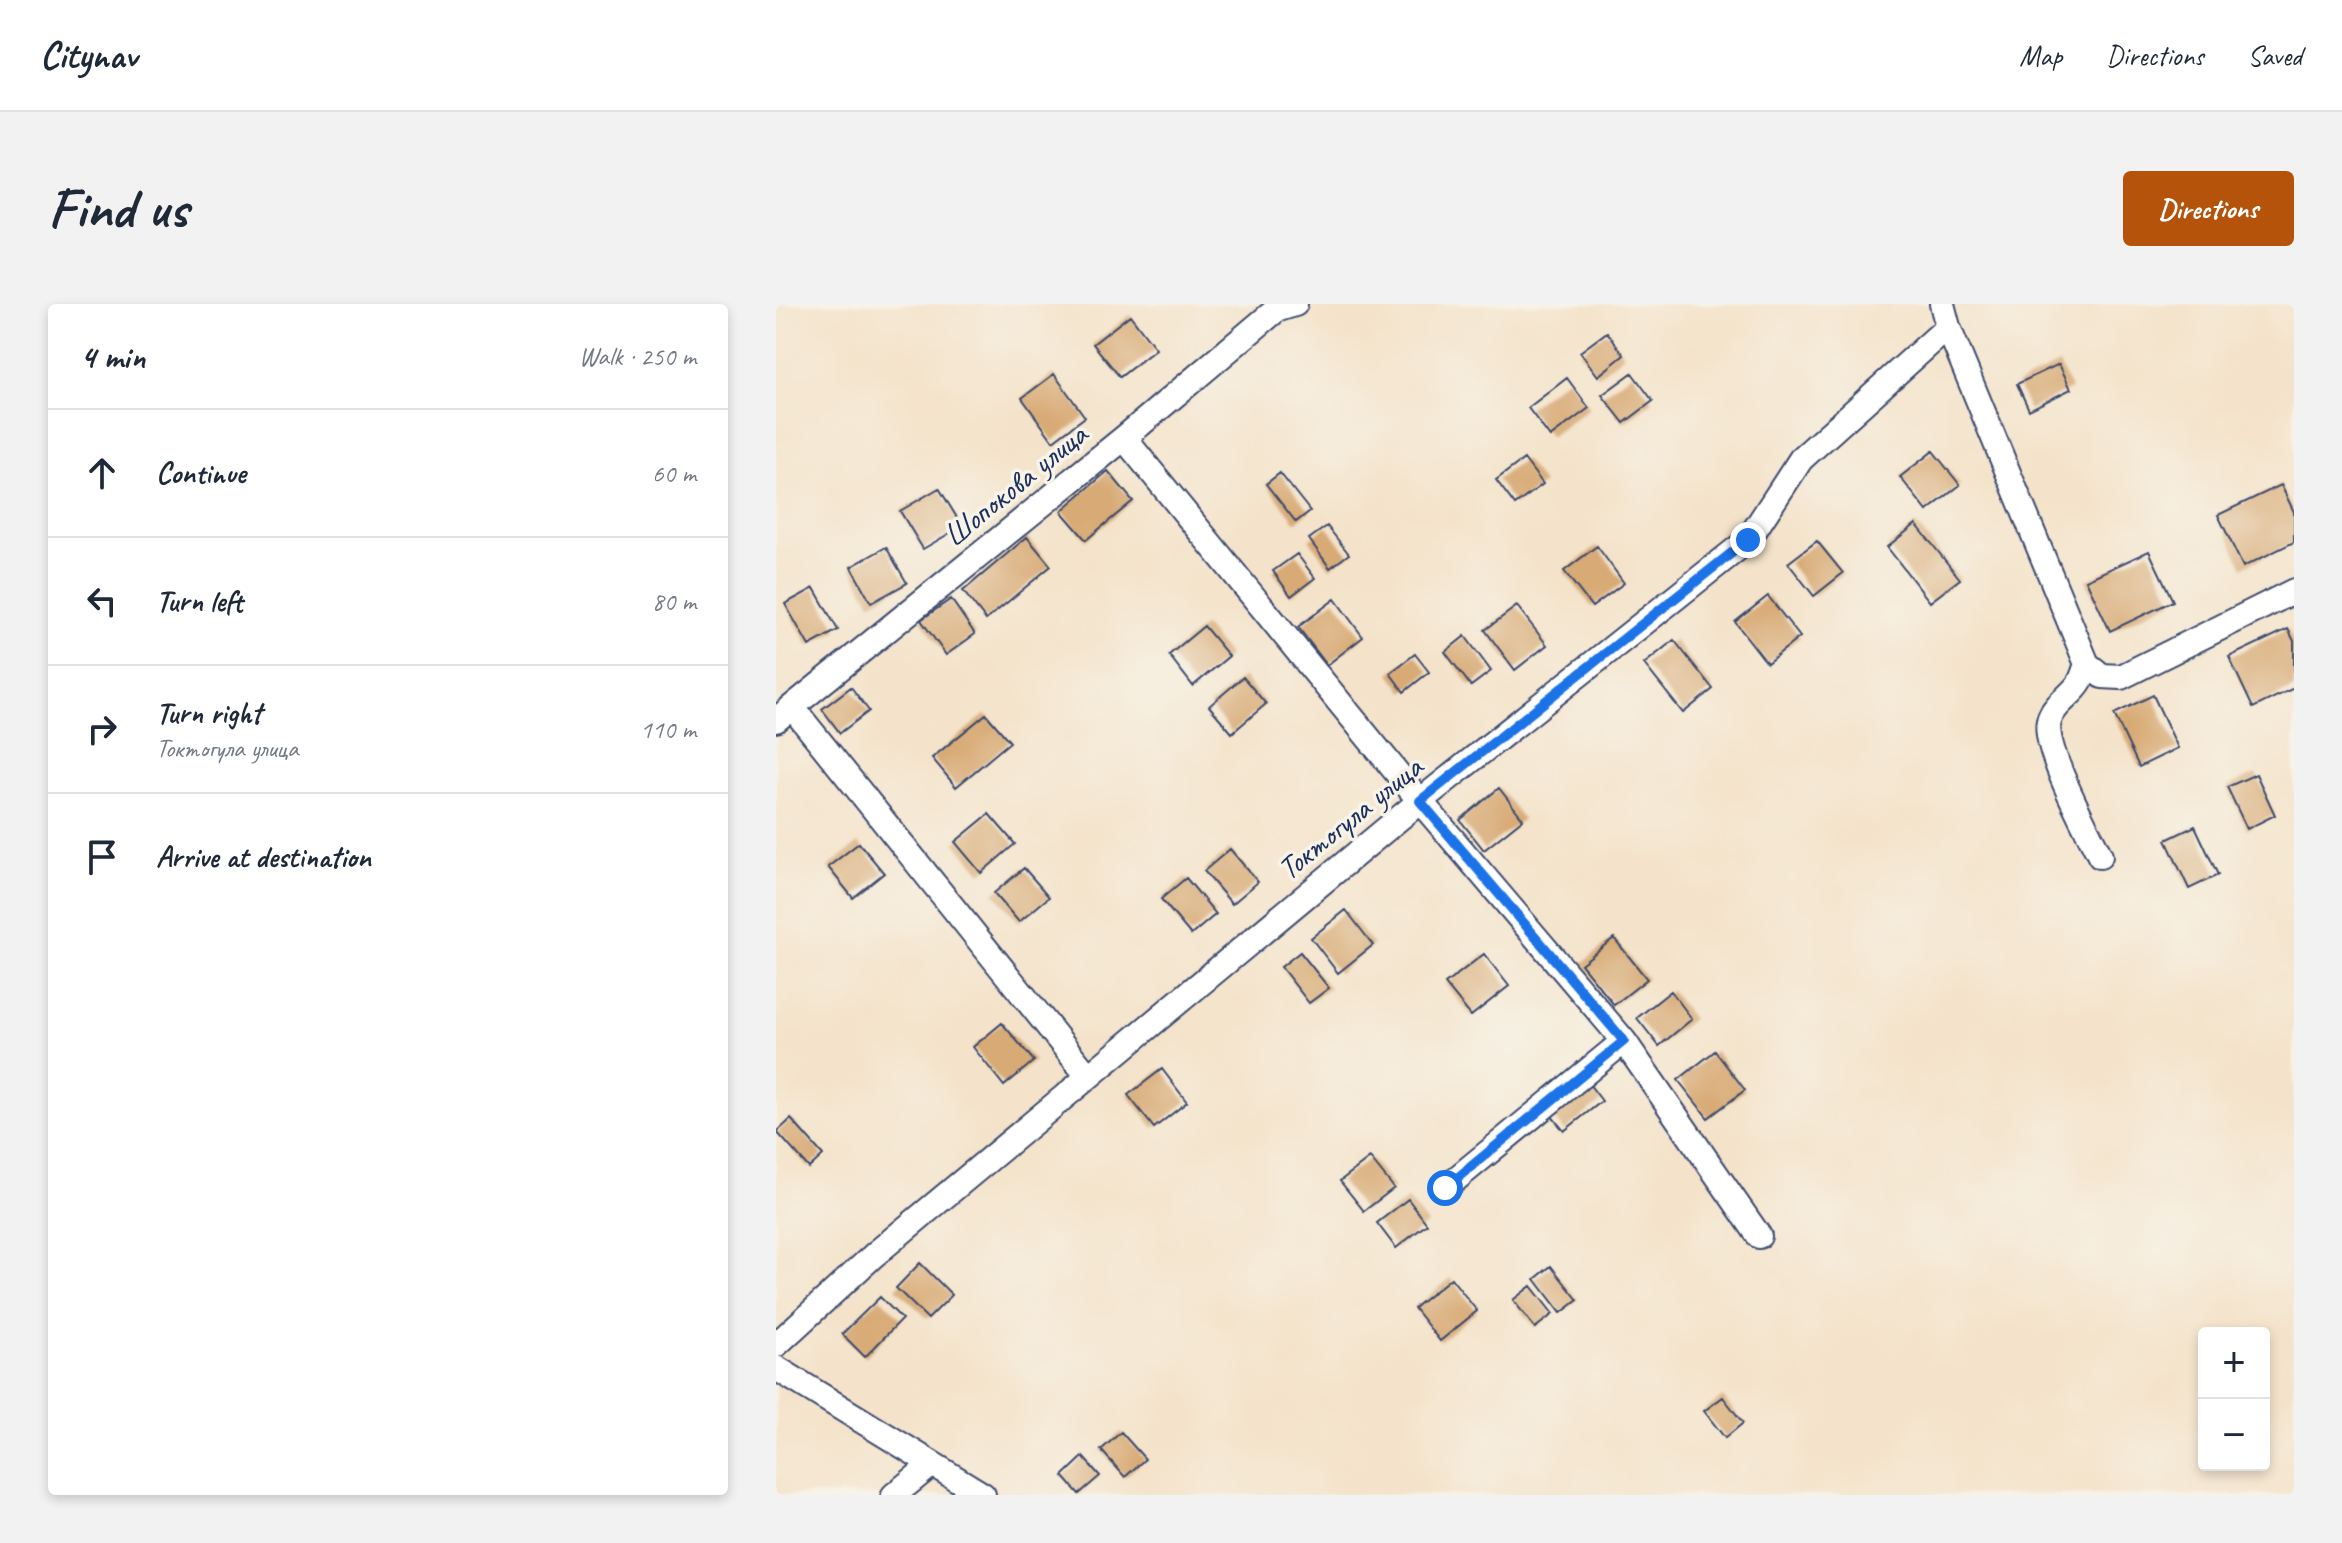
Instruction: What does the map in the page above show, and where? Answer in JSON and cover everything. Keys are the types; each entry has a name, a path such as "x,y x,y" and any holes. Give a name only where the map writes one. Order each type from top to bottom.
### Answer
{"street":[{"name":"Шопокова улица","path":"784,714 1124,438 1276,310 1295,304"},
{"path":"1945,315 2087,664 2102,676 2121,677 2294,591"},
{"name":"Токтогула улица","path":"776,1345 874,1255 1420,801 1748,540 1801,459 1945,315"},
{"path":"1124,438 1420,801 1624,1041 1759,1236"},
{"path":"2087,664 2081,682 2049,720 2047,735 2100,856"},
{"path":"784,714 1088,1076"},
{"path":"1445,1188 1624,1041"},
{"path":"776,1368 983,1495"},
{"path":"894,1495 931,1465"}],"building":[{"path":"1130,315 1156,349 1120,377 1093,344"},
{"path":"1607,332 1624,355 1598,376 1580,352"},
{"path":"2059,364 2071,389 2029,410 2017,384"},
{"path":"1632,373 1653,401 1624,423 1602,395"},
{"path":"1054,374 1085,417 1053,441 1022,398"},
{"path":"1567,378 1589,408 1550,437 1528,408"},
{"path":"1933,451 1960,485 1927,511 1900,477"},
{"path":"1524,459 1543,484 1515,505 1496,480"},
{"path":"1108,471 1133,501 1086,540 1061,511"},
{"path":"1280,473 1310,511 1296,522 1266,484"},
{"path":"2281,485 2294,512 2294,542 2243,567 2218,515"},
{"path":"939,488 962,526 923,549 900,511"},
{"path":"1916,524 1960,579 1930,602 1887,547"},
{"path":"1327,526 1349,554 1330,568 1309,539"},
{"path":"1027,537 1051,566 986,620 963,591"},
{"path":"1817,541 1843,573 1814,596 1788,563"},
{"path":"1597,546 1624,583 1592,607 1564,571"},
{"path":"886,547 907,583 871,603 851,567"},
{"path":"2149,551 2173,601 2110,631 2086,580"},
{"path":"1297,554 1315,578 1291,596 1273,571"},
{"path":"814,588 838,630 809,646 785,604"},
{"path":"1768,596 1800,637 1767,663 1735,622"},
{"path":"951,599 975,634 946,655 921,620"},
{"path":"1335,599 1363,637 1327,665 1298,627"},
{"path":"1517,606 1547,645 1515,670 1485,630"},
{"path":"1204,626 1229,656 1193,686 1169,655"},
{"path":"2288,629 2294,641 2294,688 2253,708 2229,657"},
{"path":"1465,636 1491,671 1471,686 1445,652"},
{"path":"1674,640 1713,689 1683,713 1644,664"},
{"path":"1415,654 1429,672 1404,692 1390,673"},
{"path":"1243,677 1266,704 1232,733 1209,706"},
{"path":"851,687 869,711 840,733 822,709"},
{"path":"2153,695 2178,748 2139,767 2114,714"},
{"path":"986,714 1010,742 956,787 932,758"},
{"path":"2256,774 2275,815 2247,829 2227,787"},
{"path":"1499,788 1523,819 1484,850 1460,820"},
{"path":"989,814 1015,844 981,873 955,842"},
{"path":"2195,826 2218,875 2189,889 2166,840"},
{"path":"859,843 884,873 853,898 828,867"},
{"path":"1230,849 1258,882 1232,904 1204,871"},
{"path":"1024,868 1049,897 1019,922 994,893"},
{"path":"1186,878 1216,914 1191,935 1161,899"},
{"path":"1346,910 1373,945 1338,973 1311,938"},
{"path":"1614,938 1647,979 1614,1005 1581,964"},
{"path":"1300,952 1329,988 1309,1003 1281,967"},
{"path":"1484,954 1509,986 1471,1016 1445,984"},
{"path":"1671,991 1692,1019 1659,1046 1637,1018"},
{"path":"1002,1023 1034,1061 1004,1086 973,1047"},
{"path":"1715,1051 1745,1090 1708,1118 1678,1080"},
{"path":"1162,1069 1187,1102 1154,1128 1128,1095"},
{"path":"1589,1084 1602,1101 1564,1131 1550,1114"},
{"path":"791,1119 823,1155 809,1168 777,1132"},
{"path":"1370,1158 1394,1188 1364,1211 1340,1181"},
{"path":"1408,1199 1427,1224 1396,1248 1377,1223"},
{"path":"920,1263 952,1295 928,1319 896,1288"},
{"path":"1551,1266 1578,1300 1561,1313 1535,1279"},
{"path":"1451,1278 1477,1311 1440,1341 1414,1308"},
{"path":"1531,1286 1553,1314 1535,1328 1513,1300"},
{"path":"880,1297 902,1319 865,1357 842,1334"},
{"path":"1723,1397 1743,1423 1725,1438 1704,1411"},
{"path":"1121,1432 1145,1459 1125,1477 1101,1450"},
{"path":"1083,1457 1100,1476 1079,1494 1063,1476"}],"route":[{"path":"1445,1188 1624,1041 1420,801 1748,540"}]}
